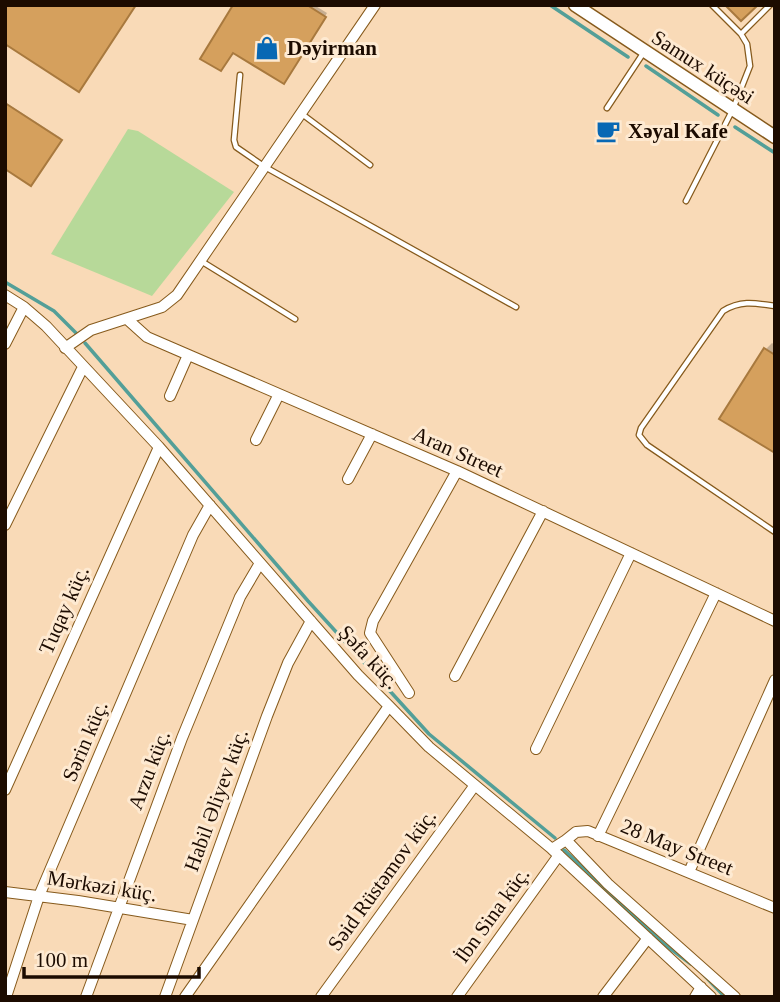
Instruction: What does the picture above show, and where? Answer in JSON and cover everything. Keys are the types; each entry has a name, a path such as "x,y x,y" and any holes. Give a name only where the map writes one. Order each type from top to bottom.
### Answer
{"main road":[{"name":"Samux küçəsi","path":"575,5 775,137"}],"street":[{"path":"65,348 91,330 162,307 177,295 375,5"},
{"name":"Şəfa küç.","path":"5,295 46,326 159,447 310,621 429,747 556,852 712,997"},
{"path":"5,344 24,307"},
{"name":"Aran Street","path":"127,319 147,337 457,471 775,621"},
{"path":"170,396 188,355"},
{"path":"5,526 83,367"},
{"path":"256,440 279,394"},
{"path":"348,479 372,435"},
{"name":"Tuqay küç.","path":"5,790 159,447"},
{"path":"409,693 370,633 373,621 457,471"},
{"name":"Sərin küç.","path":"6,997 39,896 193,535 210,505"},
{"path":"455,676 543,511"},
{"path":"536,749 631,553"},
{"name":"Arzu küç.","path":"86,997 181,738 240,597 260,563"},
{"path":"598,836 716,593"},
{"name":"Habil Əliyev küç.","path":"165,997 267,716 288,663 310,621"},
{"path":"689,872 775,680"},
{"path":"185,997 389,706"},
{"name":"Səid Rüstəmov küç.","path":"321,997 475,785"},
{"name":"28 May Street","path":"566,840 582,831 598,836 774,906"},
{"path":"556,852 566,840 608,884 735,997"},
{"name":"İbn Sina küç.","path":"457,997 556,852"},
{"name":"Mərkəzi küç.","path":"5,892 193,920"},
{"path":"603,997 648,938"},
{"path":"695,997 701,987"}],"lane":[{"path":"686,201 733,109 750,66 747,44 741,34 712,5"},
{"path":"741,34 770,5"},
{"path":"607,108 645,51"},
{"path":"240,75 234,140 236,148 265,167 516,307"},
{"path":"301,114 370,165"},
{"path":"200,260 295,319"},
{"path":"775,306 746,302 734,304 723,311 641,428 639,435 647,445 775,532"}],"green space":[{"path":"128,129 138,131 234,192 152,296 51,254"}],"building":[{"path":"5,5 136,5 79,92 5,44"},
{"path":"233,5 307,5 326,17 284,84 233,53 221,71 200,59"},
{"path":"725,5 758,5 741,21"},
{"path":"5,103 62,140 31,186 5,169"},
{"path":"764,348 775,355 775,453 719,419"}],"waterway":[{"path":"550,5 628,57"},
{"path":"646,66 718,115"},
{"path":"735,127 775,153"},
{"path":"5,282 54,311 76,333"},
{"path":"85,343 308,601 429,734 555,838"},
{"path":"564,850 664,944 691,964"},
{"path":"702,973 725,997"}],"place":[{"name":"Dəyirman","path":"267,48"},
{"name":"Xəyal Kafe","path":"608,131"}]}
